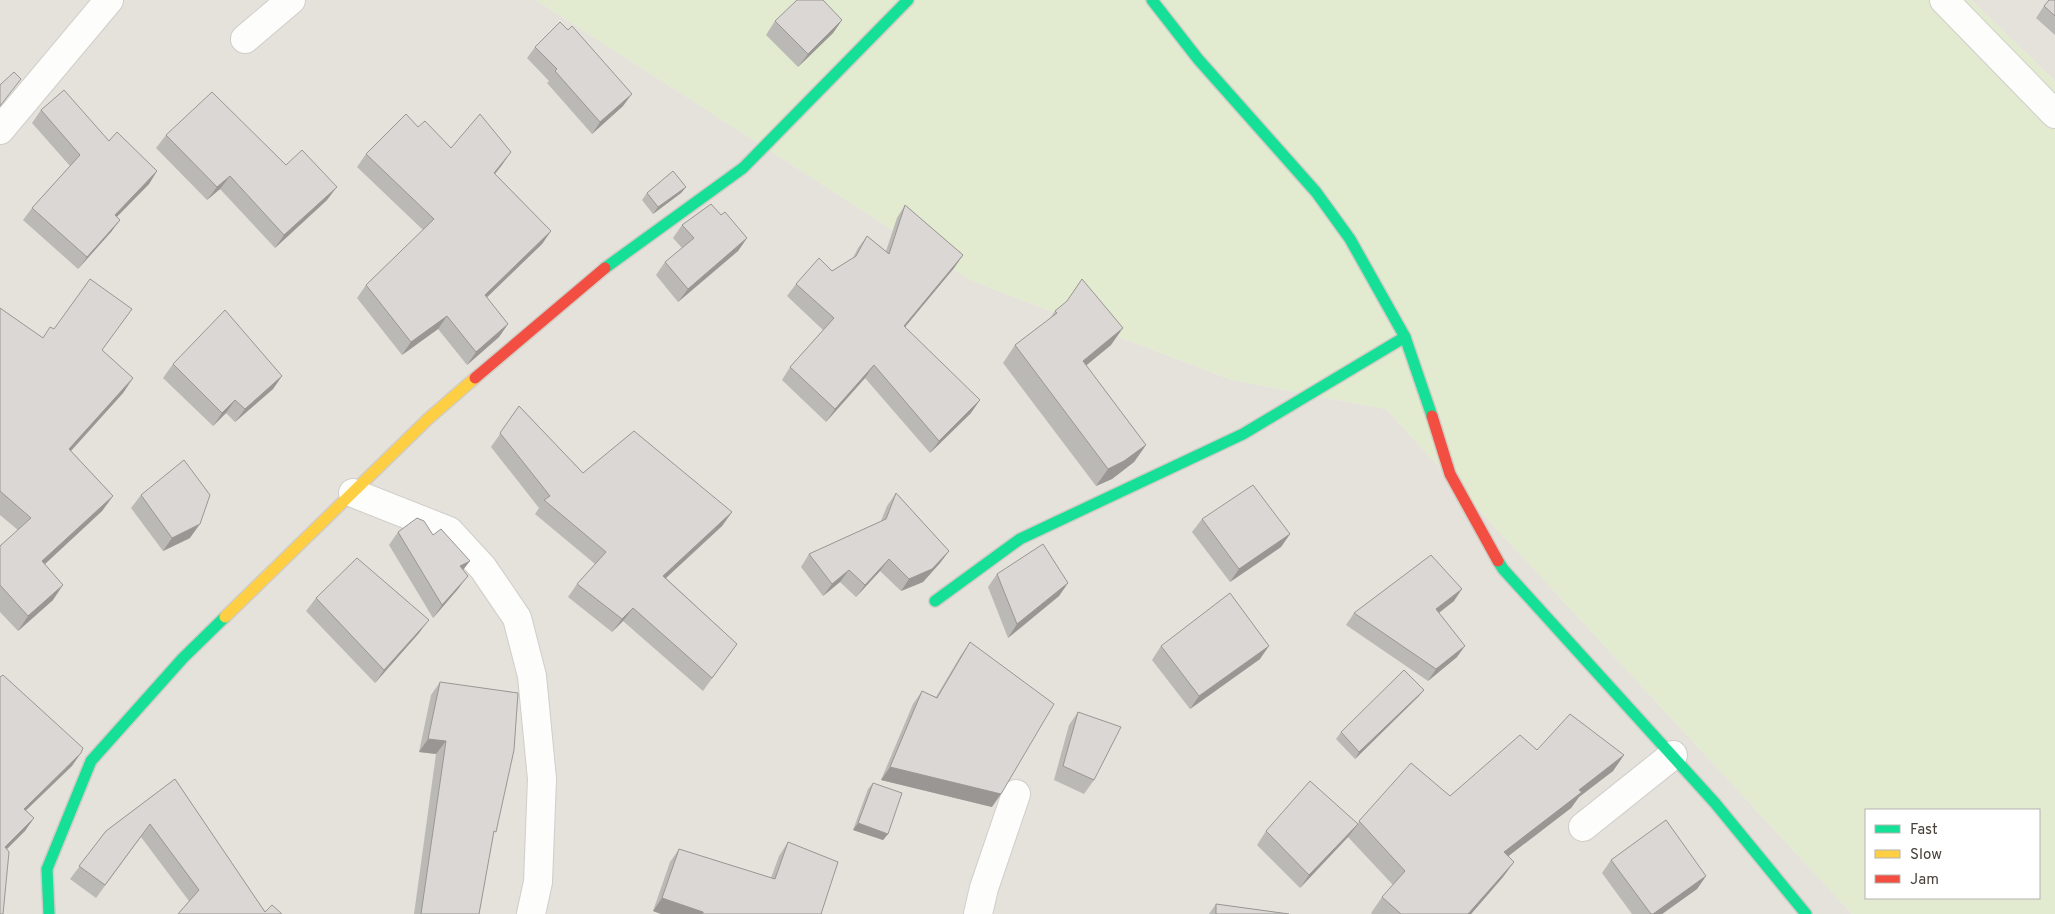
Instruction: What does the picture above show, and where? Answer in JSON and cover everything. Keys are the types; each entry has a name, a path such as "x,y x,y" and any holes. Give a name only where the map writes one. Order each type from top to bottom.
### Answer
{"street":[{"path":"0,130 109,0"},
{"path":"245,39 291,0"},
{"path":"49,914 47,869 91,761 183,658 429,418 595,275 743,168 908,0"},
{"path":"1152,0 1198,59 1316,192 1350,239 1405,337 1450,474 1503,569 1598,676 1673,755 1806,914"},
{"path":"1944,0 2055,114"},
{"path":"935,602 1020,539 1242,434 1405,337"},
{"path":"353,493 449,531 483,568 518,618 532,676 542,779 538,882 531,914"},
{"path":"1584,827 1673,755"},
{"path":"978,914 984,888 1016,794"}],"shaded area":[{"path":"0,0 536,0 972,281 1232,380 1386,409 1852,914 0,914"},
{"path":"1971,0 2055,0 2055,81"}],"green space":[{"path":"536,0 1971,0 2055,81 2055,914 1852,914 1386,409 1232,380 972,281"}],"building":[{"path":"797,0 823,0 842,20 808,54 775,21"},
{"path":"2049,0 2055,0 2055,16 2044,6"},
{"path":"560,22 568,30 572,26 632,94 600,122 555,71 557,69 535,47"},
{"path":"14,72 21,79 0,106 0,85"},
{"path":"64,90 109,141 117,132 157,171 115,215 120,220 87,257 32,208 80,155 41,110"},
{"path":"212,92 286,165 302,150 337,187 284,235 230,176 217,187 166,135"},
{"path":"406,114 418,127 425,121 451,148 480,114 511,152 494,173 551,231 485,295 508,324 476,352 447,316 411,342 366,285 434,219 366,154"},
{"path":"673,171 686,187 658,207 647,193"},
{"path":"711,204 721,215 725,212 747,238 688,289 665,262 694,238 682,225"},
{"path":"905,205 963,255 904,326 980,400 939,441 874,365 835,409 790,367 834,318 796,284 819,258 832,271 856,256 867,236 889,254"},
{"path":"90,279 132,309 102,350 133,378 69,449 113,496 42,561 63,585 28,616 0,585 0,546 31,518 0,491 0,308 43,338 50,327 54,329"},
{"path":"1082,279 1123,328 1083,361 1146,445 1124,461 1108,469 1015,345 1057,313 1055,311 1067,301"},
{"path":"225,310 282,376 245,409 235,400 222,413 173,364"},
{"path":"519,406 583,473 634,431 732,512 663,576 737,644 712,678 633,608 622,619 577,584 606,552 544,500 550,496 500,433"},
{"path":"184,460 210,495 200,524 172,538 141,495"},
{"path":"1253,485 1290,534 1239,569 1202,519"},
{"path":"896,493 949,551 932,569 909,579 889,559 865,585 849,570 832,584 809,554 886,519"},
{"path":"417,518 424,521 433,535 441,529 470,561 460,566 468,576 442,605 398,532"},
{"path":"1043,544 1068,583 1017,624 997,574"},
{"path":"1431,555 1462,589 1436,609 1465,646 1436,669 1354,613"},
{"path":"357,558 429,620 384,670 316,598"},
{"path":"1230,593 1269,646 1199,696 1161,646"},
{"path":"970,642 1054,704 1001,794 890,767 922,691 937,698"},
{"path":"1404,670 1424,690 1359,752 1341,732"},
{"path":"3,675 83,748 81,753 24,809 34,818 5,847 9,852 3,914 0,914 0,677"},
{"path":"440,682 518,693 514,750 496,832 494,831 479,914 421,914 446,741 428,739"},
{"path":"1078,712 1121,727 1094,780 1063,766"},
{"path":"1570,714 1624,755 1579,790 1582,792 1504,852 1514,862 1468,914 1401,914 1382,897 1405,871 1359,821 1411,763 1450,796 1520,735 1537,750"},
{"path":"175,779 265,912 272,905 282,914 178,914 199,890 150,824 105,885 79,866 106,831"},
{"path":"1310,781 1358,824 1309,875 1266,831"},
{"path":"873,783 902,793 888,834 858,823"},
{"path":"1666,820 1706,876 1651,914 1611,860"},
{"path":"788,842 838,862 821,914 703,914 703,912 662,898 679,849 775,879"},
{"path":"1216,904 1289,914 1216,914"}],"traffic: fast":[{"path":"605,268 743,168 908,0"},
{"path":"1152,0 1198,59 1316,192 1350,239 1405,337 1432,416"},
{"path":"935,601 1020,539 1243,434 1405,337"},
{"path":"1498,561 1503,569 1715,803 1806,914"},
{"path":"49,914 47,869 91,761 183,658 225,617"}],"traffic: slow":[{"path":"225,617 429,418 475,378"}],"traffic: jam":[{"path":"475,378 605,268"},
{"path":"1432,416 1450,474 1498,561"}]}
